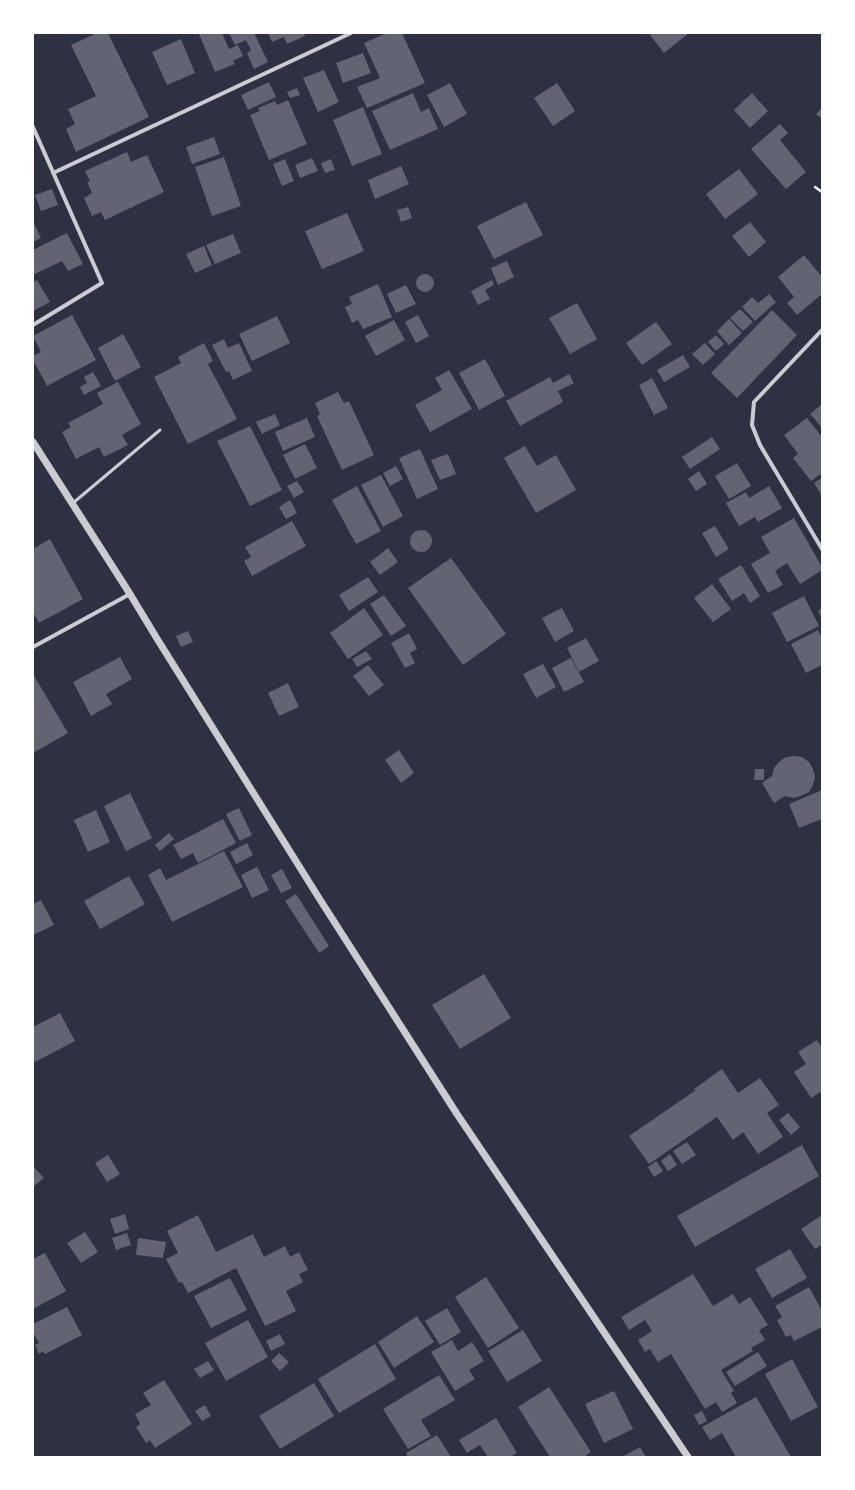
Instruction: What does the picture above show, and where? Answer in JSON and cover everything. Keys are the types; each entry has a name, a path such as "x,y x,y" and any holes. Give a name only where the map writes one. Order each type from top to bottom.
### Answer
{"street":[{"path":"53,173 351,33"},
{"path":"33,126 102,283 33,325"},
{"path":"822,330 754,402 752,425 760,445 822,549"},
{"path":"33,442 130,594 306,878 457,1114 688,1457"},
{"path":"33,647 130,594"}],"lane":[{"path":"73,503 160,430"}],"path":[{"path":"815,187 822,192"}],"building":[{"path":"97,33 108,33 149,117 76,152 66,129 75,124 68,109 96,96 71,45"},
{"path":"222,33 229,49 238,45 243,56 233,61 235,64 215,72 199,34"},
{"path":"229,33 254,33 268,62 254,69 247,53 251,50 246,40 235,45"},
{"path":"268,33 304,33 305,36 287,44 284,37 272,42"},
{"path":"387,33 402,33 425,83 367,108 357,87 380,78 364,43"},
{"path":"653,33 689,33 664,53 650,35"},
{"path":"181,39 195,73 167,85 152,52"},
{"path":"363,53 371,73 343,83 336,63"},
{"path":"324,70 339,102 318,112 303,78"},
{"path":"269,82 276,97 248,110 241,95"},
{"path":"450,83 467,114 444,127 427,95"},
{"path":"557,83 575,111 553,126 534,98"},
{"path":"297,88 300,95 290,98 287,92"},
{"path":"413,93 421,112 429,108 438,129 390,150 372,111"},
{"path":"752,93 768,111 750,128 734,110"},
{"path":"288,100 307,144 269,160 250,115 260,111 258,108 275,101 277,105"},
{"path":"363,107 382,154 352,166 333,120"},
{"path":"822,108 822,119 816,114"},
{"path":"780,124 788,133 780,140 806,172 786,189 751,149"},
{"path":"214,137 220,154 192,164 186,147"},
{"path":"127,152 131,162 147,155 164,192 105,220 101,212 92,216 84,198 92,193 87,182 90,181 85,171"},
{"path":"224,157 241,206 212,216 195,167"},
{"path":"312,158 318,171 300,178 295,165"},
{"path":"285,159 294,181 282,186 273,164"},
{"path":"331,159 335,170 325,173 321,163"},
{"path":"401,166 409,184 375,199 368,180"},
{"path":"739,169 758,194 725,219 706,194"},
{"path":"52,189 58,205 41,211 35,195"},
{"path":"526,202 543,235 494,259 477,226"},
{"path":"408,207 412,218 401,222 397,210"},
{"path":"347,213 364,251 322,269 305,231"},
{"path":"33,221 41,238 33,242"},
{"path":"750,222 766,242 749,257 732,236"},
{"path":"67,233 83,264 68,271 62,261 33,275 33,250"},
{"path":"233,234 241,253 215,264 206,245"},
{"path":"204,246 212,265 195,273 186,254"},
{"path":"804,255 822,277 822,294 797,315 787,303 794,297 778,277"},
{"path":"507,261 514,277 498,285 491,268"},
{"path":"425,274 431,277 434,283 431,289 425,292 419,289 416,283 419,277"},
{"path":"37,280 50,302 33,311 33,282"},
{"path":"492,280 494,285 485,290 490,299 478,305 471,291"},
{"path":"378,284 392,317 363,329 358,320 352,323 345,307 352,304 349,297"},
{"path":"406,285 416,304 396,313 387,294"},
{"path":"769,294 776,302 755,321 742,307 752,297 758,303"},
{"path":"577,303 597,339 570,354 549,318"},
{"path":"740,309 753,322 743,331 730,318"},
{"path":"772,310 797,335 737,398 711,373"},
{"path":"72,315 96,360 47,386 33,360 33,356 41,352 33,336"},
{"path":"418,315 429,336 416,343 405,322"},
{"path":"277,316 290,343 252,361 239,334"},
{"path":"729,319 742,333 729,345 717,331"},
{"path":"394,320 405,340 376,356 365,336"},
{"path":"656,322 672,344 642,365 626,343"},
{"path":"123,334 141,367 115,381 98,348"},
{"path":"716,335 724,344 716,351 708,342"},
{"path":"224,339 228,348 239,343 252,371 233,380 229,371 226,372 212,345"},
{"path":"204,343 213,361 208,364 237,419 188,444 154,377 181,363 178,357"},
{"path":"705,343 715,354 703,365 692,354"},
{"path":"683,355 690,367 664,382 657,370"},
{"path":"485,359 505,396 479,410 459,373"},
{"path":"449,370 472,409 430,432 415,405 442,390 435,378"},
{"path":"93,372 101,386 84,395 80,387 87,383 84,377"},
{"path":"569,374 574,383 558,391 563,402 520,426 506,401 550,377 553,383"},
{"path":"652,378 668,408 654,415 639,385"},
{"path":"118,382 141,424 122,435 128,445 104,457 99,447 76,459 62,432 71,427 68,423 103,404 97,393"},
{"path":"338,392 344,403 349,401 374,455 342,470 317,416 320,414 315,403"},
{"path":"822,404 822,428 810,414"},
{"path":"275,414 280,425 262,434 256,422"},
{"path":"307,418 315,437 283,451 275,432"},
{"path":"807,418 822,437 822,473 811,481 793,458 798,454 784,435"},
{"path":"250,426 282,490 250,506 217,441"},
{"path":"712,437 720,449 690,469 682,457"},
{"path":"305,444 317,468 295,479 283,455"},
{"path":"525,446 537,466 556,455 576,490 536,513 504,458"},
{"path":"420,449 438,489 417,499 399,458"},
{"path":"448,454 456,474 440,480 431,460"},
{"path":"737,463 751,486 729,499 715,476"},
{"path":"396,466 403,479 390,486 383,473"},
{"path":"699,471 707,484 696,491 688,479"},
{"path":"381,475 403,516 383,527 361,485"},
{"path":"822,478 822,496 814,483"},
{"path":"297,481 304,492 294,498 287,486"},
{"path":"357,486 381,531 356,544 332,500"},
{"path":"769,486 782,508 758,522 755,517 739,526 726,503 746,492 749,498"},
{"path":"290,500 297,513 286,519 279,507"},
{"path":"794,518 822,567 822,570 800,584 787,563 775,571 783,585 768,593 751,564 770,553 761,537"},
{"path":"292,521 306,546 252,576 244,561 251,557 245,547"},
{"path":"715,526 729,549 716,557 702,533"},
{"path":"421,530 429,533 432,541 429,549 421,552 413,549 410,541 413,533"},
{"path":"50,539 83,599 39,623 33,612 33,549"},
{"path":"388,548 398,562 380,575 370,562"},
{"path":"451,558 506,634 463,665 408,588"},
{"path":"741,565 760,596 750,603 744,593 732,601 718,579"},
{"path":"368,577 378,592 349,611 339,595"},
{"path":"712,584 731,609 713,622 694,598"},
{"path":"384,595 406,626 391,636 370,604"},
{"path":"804,596 819,626 787,642 772,613"},
{"path":"364,608 383,635 348,659 330,633"},
{"path":"562,608 574,631 555,642 542,618"},
{"path":"822,608 822,618 818,611"},
{"path":"818,630 822,638 822,665 806,673 791,644"},
{"path":"188,631 193,642 181,647 176,636"},
{"path":"409,633 417,649 410,653 415,663 405,668 391,643"},
{"path":"586,638 599,661 579,672 567,648"},
{"path":"366,651 372,659 357,667 352,659"},
{"path":"120,657 132,679 106,694 112,704 91,716 73,682"},
{"path":"571,658 584,682 564,692 552,668"},
{"path":"543,664 556,687 536,698 523,674"},
{"path":"368,665 384,685 369,696 353,676"},
{"path":"33,674 68,733 33,753"},
{"path":"288,683 299,707 279,716 268,693"},
{"path":"399,750 414,773 401,783 385,760"},
{"path":"786,757 802,757 809,762 815,777 813,785 809,792 801,796 794,798 785,796 774,803 762,783 772,776 774,768 779,762"},
{"path":"755,769 764,769 764,780 754,780"},
{"path":"822,790 822,819 799,828 789,804"},
{"path":"130,793 152,838 126,851 104,806"},
{"path":"239,808 252,835 240,841 226,814"},
{"path":"96,810 110,842 88,852 74,820"},
{"path":"223,819 236,843 198,863 193,853 181,859 173,845"},
{"path":"169,833 174,839 160,851 155,845"},
{"path":"247,843 253,855 236,864 230,852"},
{"path":"224,851 243,887 172,922 148,875 160,868 166,880"},
{"path":"257,867 269,890 252,898 241,875"},
{"path":"282,869 292,888 281,893 271,875"},
{"path":"129,876 145,904 100,929 84,901"},
{"path":"296,894 329,946 319,953 285,901"},
{"path":"41,900 54,925 33,935 33,904"},
{"path":"484,974 511,1018 460,1049 432,1005"},
{"path":"60,1013 75,1041 35,1062 33,1058 33,1027"},
{"path":"817,1040 822,1048 822,1091 811,1098 794,1072 806,1064 798,1052"},
{"path":"722,1069 738,1093 760,1078 779,1105 767,1113 783,1137 758,1154 743,1132 733,1140 717,1117 649,1164 629,1136 696,1090 694,1089"},
{"path":"788,1113 800,1127 791,1135 779,1120"},
{"path":"687,1142 696,1155 682,1164 673,1151"},
{"path":"802,1145 819,1176 695,1247 677,1216"},
{"path":"670,1154 677,1165 668,1171 661,1161"},
{"path":"108,1155 120,1174 107,1182 95,1163"},
{"path":"656,1161 663,1171 654,1177 648,1167"},
{"path":"33,1166 44,1178 33,1187"},
{"path":"125,1214 129,1229 115,1234 110,1219"},
{"path":"198,1215 216,1252 253,1234 264,1257 285,1246 290,1257 299,1252 308,1270 299,1274 303,1282 286,1291 296,1311 265,1326 236,1268 188,1293 182,1282 179,1283 166,1259 178,1253 167,1231"},
{"path":"822,1215 822,1245 815,1249 801,1229"},
{"path":"85,1232 98,1252 81,1263 67,1243"},
{"path":"127,1233 131,1245 116,1250 112,1238"},
{"path":"138,1238 166,1242 163,1258 136,1255"},
{"path":"790,1249 807,1278 772,1298 755,1269"},
{"path":"45,1253 66,1291 33,1309 33,1259"},
{"path":"693,1274 713,1306 733,1294 739,1304 750,1297 768,1325 759,1330 765,1340 751,1348 753,1351 721,1370 734,1391 731,1393 737,1403 722,1412 716,1402 705,1409 671,1354 658,1362 650,1349 645,1352 638,1340 652,1331 645,1320 629,1330 621,1317"},
{"path":"486,1277 519,1328 488,1348 455,1297"},
{"path":"230,1278 247,1310 211,1328 194,1296"},
{"path":"809,1287 822,1311 822,1327 794,1341 791,1335 786,1337 777,1320 782,1317 775,1306"},
{"path":"67,1307 82,1335 45,1354 43,1351 39,1354 35,1345 39,1343 33,1332 33,1324"},
{"path":"447,1308 461,1332 440,1345 425,1321"},
{"path":"417,1316 434,1342 394,1368 378,1342"},
{"path":"248,1320 268,1357 226,1381 205,1343"},
{"path":"523,1330 542,1361 507,1382 488,1351"},
{"path":"280,1334 285,1344 271,1351 266,1341"},
{"path":"452,1340 458,1351 472,1342 484,1361 469,1370 475,1379 455,1391 431,1352"},
{"path":"375,1344 396,1379 339,1413 318,1379"},
{"path":"758,1352 767,1366 735,1386 726,1372"},
{"path":"279,1353 289,1362 280,1371 271,1361"},
{"path":"792,1359 818,1407 791,1421 765,1374"},
{"path":"208,1361 214,1370 200,1378 194,1369"},
{"path":"439,1375 455,1400 421,1420 431,1436 408,1449 383,1409"},
{"path":"164,1380 192,1424 155,1448 150,1440 146,1443 136,1427 140,1424 135,1414 151,1405 143,1393"},
{"path":"314,1383 334,1416 280,1449 259,1416"},
{"path":"549,1387 591,1452 584,1457 550,1457 518,1407"},
{"path":"614,1391 633,1429 604,1443 585,1404"},
{"path":"756,1397 791,1457 736,1457 722,1433 710,1440 702,1427"},
{"path":"205,1405 211,1416 202,1421 195,1411"},
{"path":"702,1411 707,1421 699,1425 694,1415"},
{"path":"496,1418 517,1453 510,1457 488,1457 480,1445 467,1453 459,1440"},
{"path":"437,1435 451,1457 408,1457 406,1453"},
{"path":"640,1447 646,1457 622,1457"}]}
